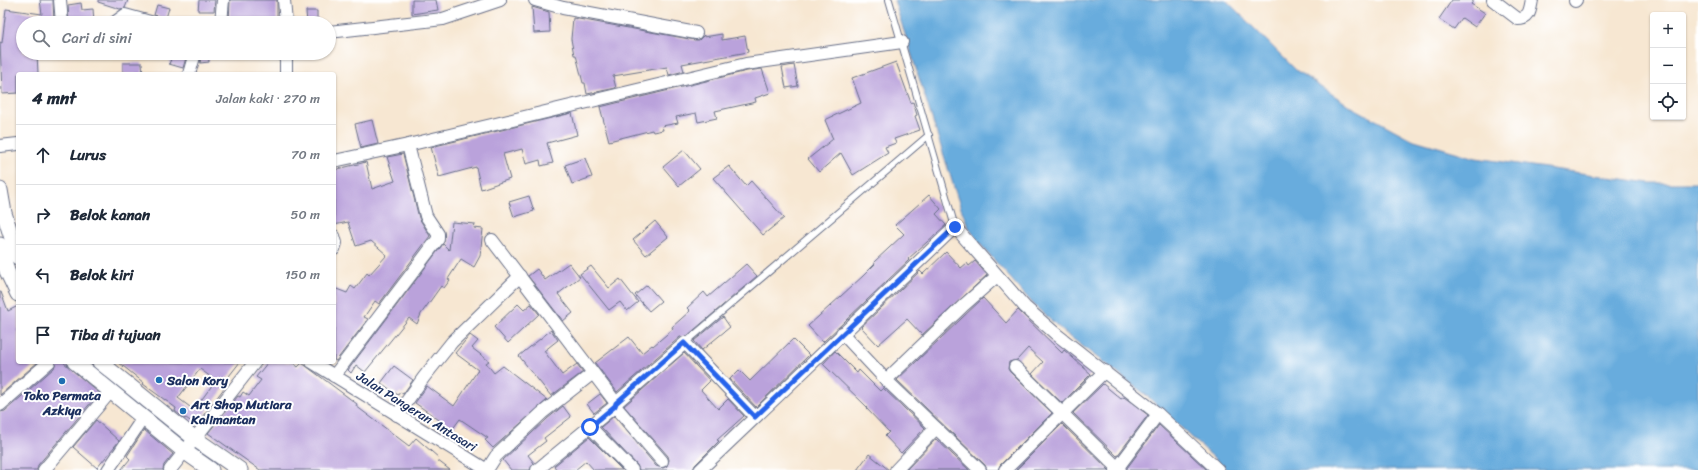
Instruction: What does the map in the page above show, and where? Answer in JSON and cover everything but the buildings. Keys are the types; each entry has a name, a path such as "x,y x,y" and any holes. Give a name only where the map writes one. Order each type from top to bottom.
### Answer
{"street":[{"path":"60,0 61,16"},
{"path":"222,16 223,0"},
{"path":"284,0 285,16"},
{"path":"336,31 443,19 500,0"},
{"path":"535,0 563,8 696,33"},
{"path":"1493,0 1518,19 1528,16 1532,0"},
{"path":"336,161 408,145 746,64 902,42"},
{"path":"190,72 193,60"},
{"path":"286,60 286,72"},
{"path":"0,146 16,144"},
{"path":"334,376 438,239 438,234 426,216 408,145"},
{"path":"0,190 4,213 16,251"},
{"path":"700,470 842,333 955,227 997,276 1040,321 1158,414 1218,470"},
{"path":"492,240 616,404 662,461"},
{"path":"0,245 7,271 16,290"},
{"path":"397,415 424,377 452,342 520,276"},
{"path":"886,380 964,305 997,276"},
{"path":"842,333 886,380 980,470"},
{"path":"537,470 590,427 684,343 755,417"},
{"path":"0,405 47,364"},
{"path":"77,364 184,451 211,470"},
{"path":"102,364 194,438 240,470"},
{"path":"170,470 253,364"},
{"name":"Jalan Pangeran Antasari","path":"315,364 487,470"},
{"path":"1015,367 1118,469 1158,414"},
{"path":"1005,470 1105,371"},
{"path":"487,470 496,456 542,414 593,373"},
{"path":"44,470 111,391"},
{"path":"108,470 143,418"},
{"path":"590,427 632,470"},
{"path":"896,470 936,428"}],"lane":[{"path":"889,0 955,227"},
{"path":"684,343 929,135"}],"water":[{"path":"894,0 1226,0 1297,71 1350,106 1411,139 1476,158 1650,183 1698,183 1698,470 1227,470 1146,395 1064,332 1035,306 980,244 969,228 960,206"}],"place":[{"name":"Salon Kory","path":"159,380"},
{"name":"Toko Permata Azkiya","path":"62,381"},
{"name":"Art Shop Mutiara Kalimantan","path":"183,411"}],"route":[{"path":"590,427 684,343 755,417 955,227"}]}
